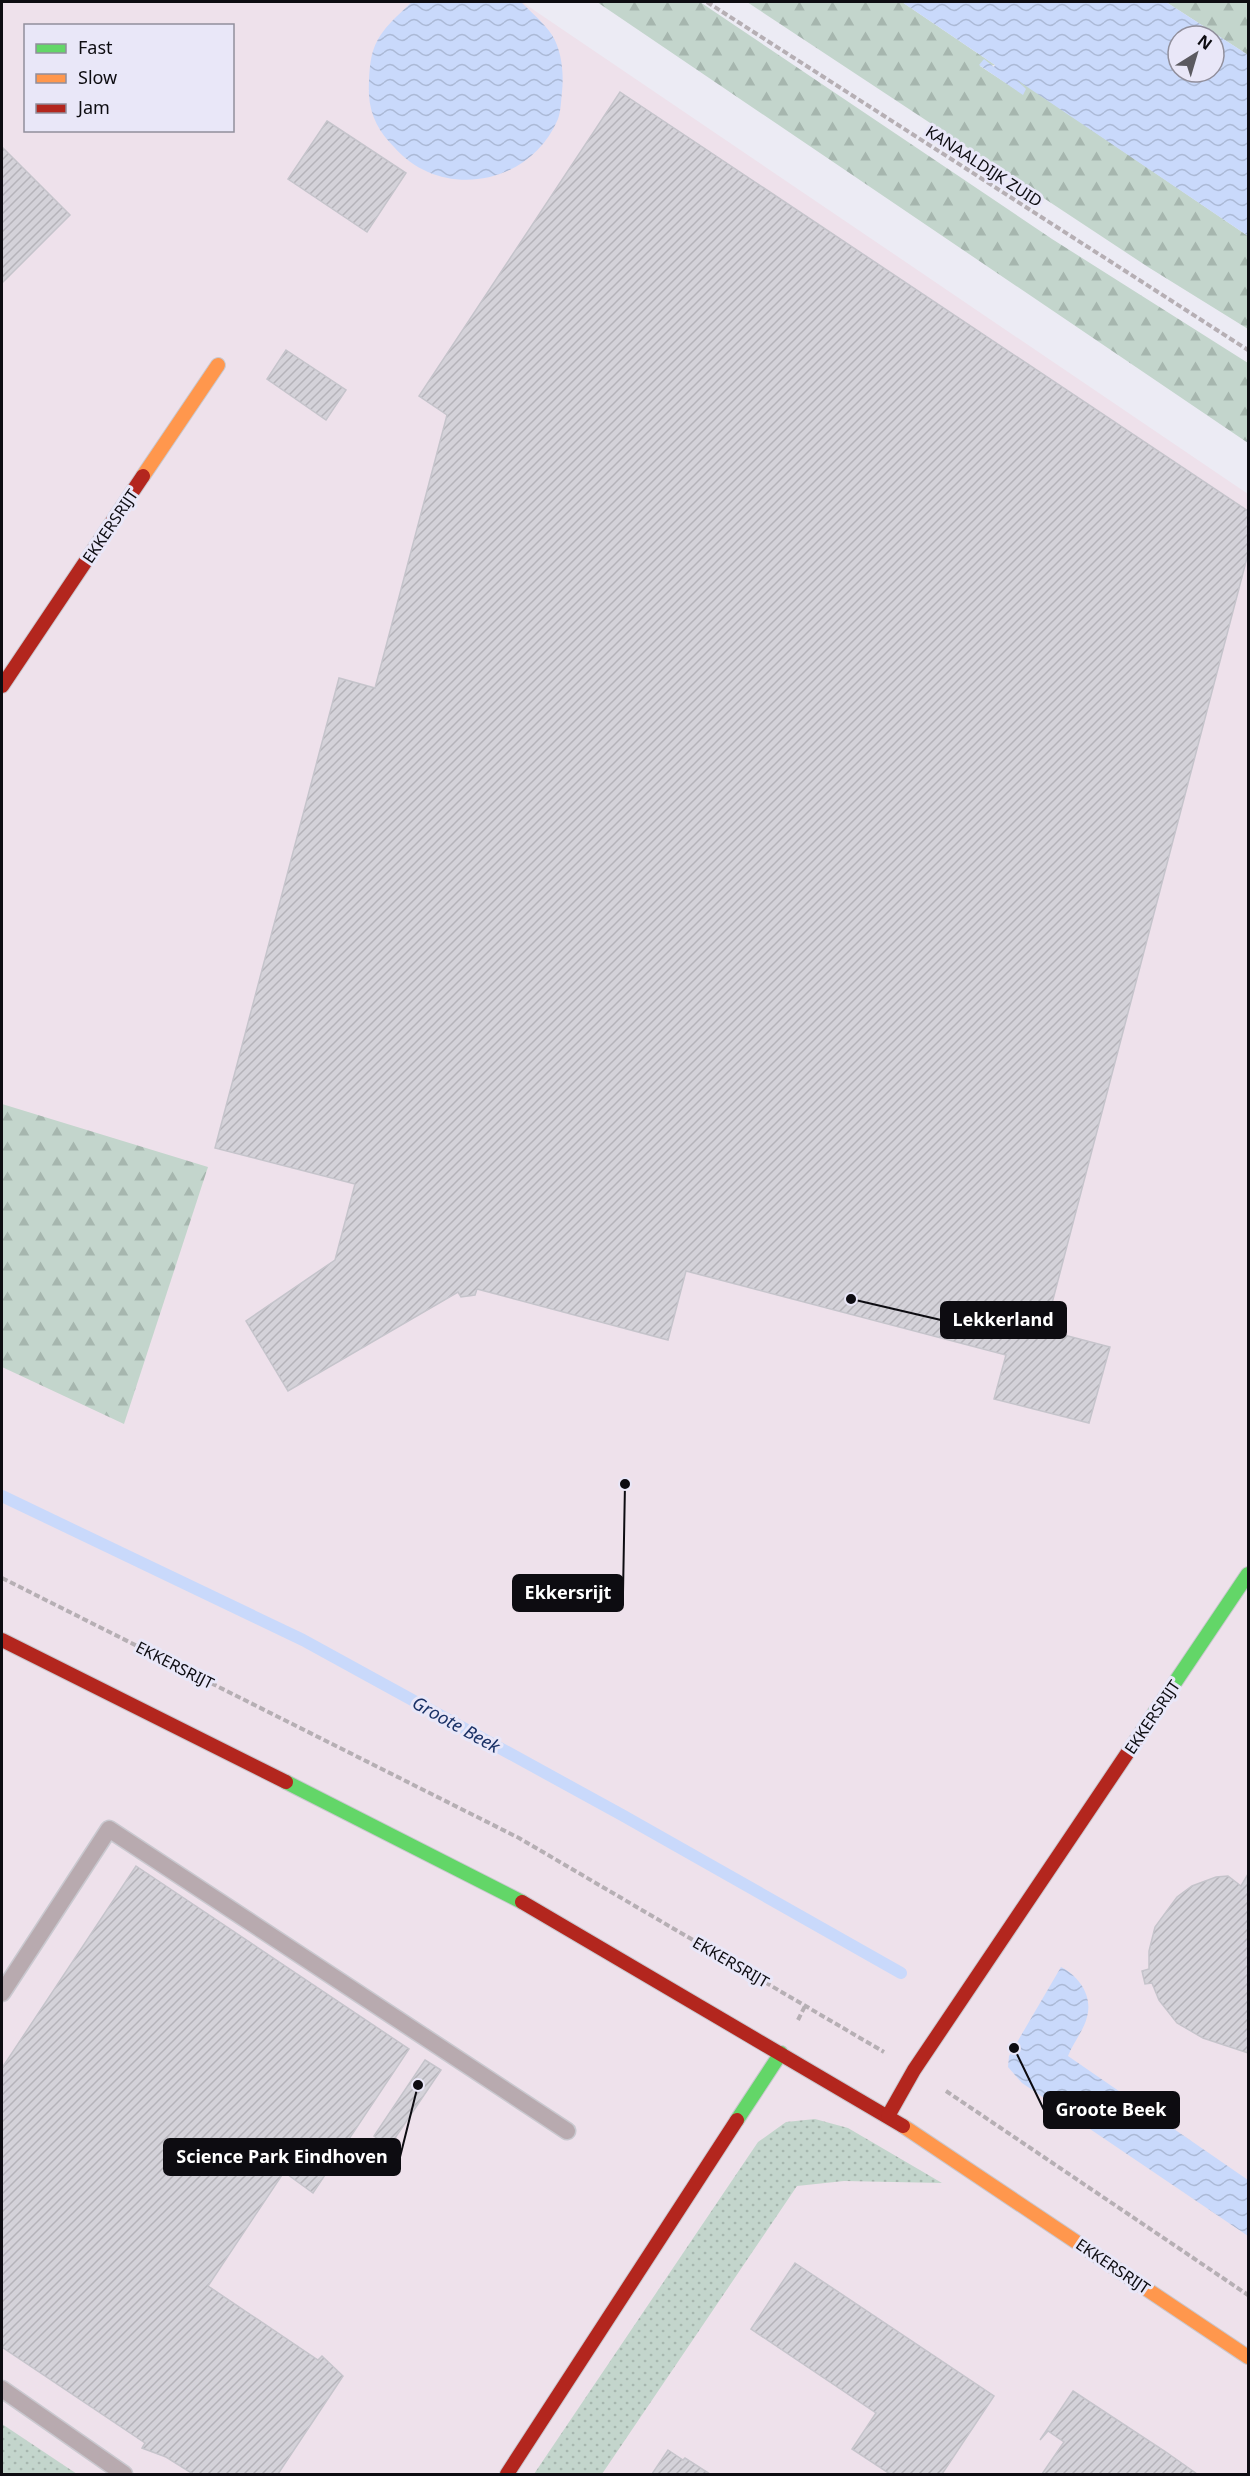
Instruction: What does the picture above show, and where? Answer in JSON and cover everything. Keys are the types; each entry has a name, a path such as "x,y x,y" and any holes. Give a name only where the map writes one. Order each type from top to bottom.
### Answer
{"street":[{"name":"EKKERSRIJT","path":"2,686 218,365"},
{"name":"EKKERSRIJT","path":"888,2116 914,2070 1248,1574"},
{"name":"EKKERSRIJT","path":"2,1640 492,1885 888,2116 1248,2357"},
{"path":"507,2475 781,2053"}],"lane":[{"path":"2,1993 110,1829 567,2131"},
{"path":"2,2389 124,2475"}],"path":[{"name":"KANAALDIJK ZUID","path":"707,2 1248,350"},
{"name":"EKKERSRIJT","path":"2,1578 519,1838 914,2070 1248,2295"}],"shaded area":[{"path":"2,2 522,2 1248,494 1248,2474 2,2474"}],"green space":[{"path":"597,2 700,2 1052,239 1248,363 1248,443"},
{"path":"747,2 902,2 995,65 980,66 1023,94 1017,79 1248,236 1248,329 1148,267"},
{"path":"1166,2 1248,2 1248,55 1226,41 1226,24 1200,24"},
{"path":"2,1104 208,1167 124,1424 2,1367"},
{"path":"815,2119 848,2128 942,2183 844,2181 797,2186 602,2474 534,2474 758,2142 786,2122"},
{"path":"2,2424 77,2474 2,2474"}],"water":[{"path":"412,2 521,2 549,31 558,48 562,63 563,85 560,113 545,142 527,159 506,172 483,178 459,180 436,175 413,164 384,136 370,103 369,78 373,52 382,33"},
{"path":"902,2 1166,2 1200,24 1166,24 1166,84 1226,84 1226,41 1248,55 1248,236 1017,80 1026,89 1023,95 979,65 984,59 994,67 995,65"},
{"path":"1061,1967 1079,1981 1088,2002 1086,2022 1068,2056 1248,2180 1248,2236 1022,2083 1008,2067 1009,2056"}],"building":[{"path":"620,92 1248,511 1248,554 1045,1330 1110,1347 1089,1423 994,1399 1006,1355 686,1271 668,1340 477,1289 475,1295 461,1297 458,1292 288,1391 246,1321 335,1260 355,1184 215,1148 339,678 375,688 447,415 419,396"},
{"path":"327,121 406,173 367,232 288,179"},
{"path":"2,147 70,215 2,283"},
{"path":"286,350 346,390 326,420 267,379"},
{"path":"136,1866 409,2049 313,2193 284,2172 208,2286 318,2360 322,2356 343,2376 278,2474 193,2474 166,2457 142,2448 145,2443 2,2347 2,2068"},
{"path":"1248,1874 1248,2053 1203,2038 1177,2023 1159,2000 1152,1983 1145,1984 1142,1971 1149,1969 1149,1951 1155,1927 1177,1897 1192,1886 1216,1877 1228,1876 1241,1886"},
{"path":"425,2060 441,2070 389,2147 374,2136"},
{"path":"795,2263 994,2396 942,2474 890,2474 852,2449 876,2413 751,2329"},
{"path":"1073,2391 1197,2474 1042,2474 1064,2442 1048,2431 1040,2440"},
{"path":"668,2450 683,2460 685,2458 710,2474 652,2474"}],"waterway":[{"name":"Groote Beek","path":"2,1496 303,1640 622,1815 901,1973"}],"traffic: fast":[{"path":"1147,1724 1248,1574"},
{"path":"286,1782 522,1902"},
{"path":"737,2120 781,2053"}],"traffic: slow":[{"path":"143,476 218,365"},
{"path":"903,2126 1248,2357"}],"traffic: jam":[{"path":"2,686 143,476"},
{"path":"2,1640 286,1782"},
{"path":"888,2116 914,2070 1147,1724"},
{"path":"522,1902 903,2126"},
{"path":"507,2474 737,2120"}],"place":[{"name":"Lekkerland","path":"851,1299"},
{"name":"Ekkersrijt","path":"625,1484"},
{"name":"Groote Beek","path":"1014,2048"},
{"name":"Science Park Eindhoven","path":"418,2085"}]}
